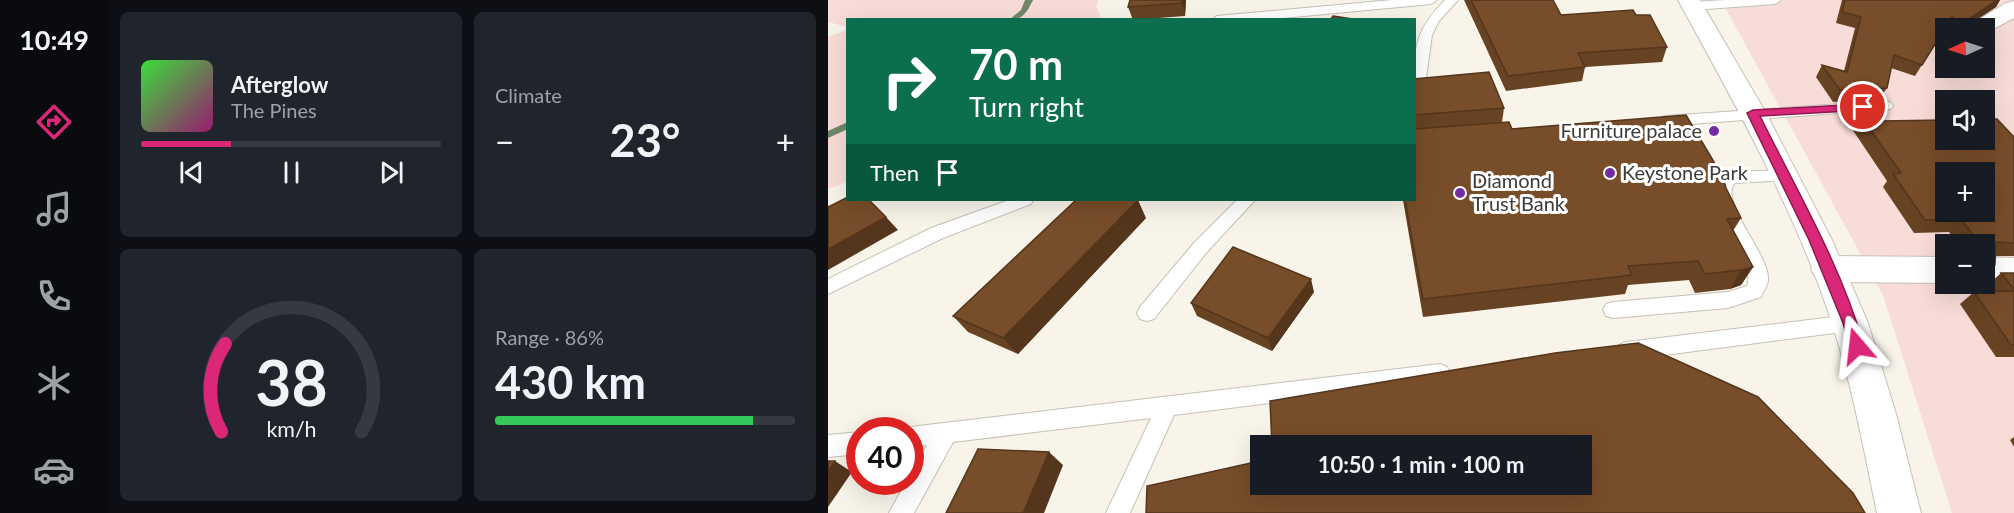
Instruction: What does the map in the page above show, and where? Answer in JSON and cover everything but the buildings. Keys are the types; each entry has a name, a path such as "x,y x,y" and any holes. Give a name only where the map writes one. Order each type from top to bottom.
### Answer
{"street":[{"path":"1691,3 1753,113 1828,269 1850,323 1876,414 1899,513"},
{"path":"1995,20 2014,8"},
{"path":"1828,269 1935,270"},
{"path":"1995,270 2014,271"}],"lane":[{"path":"1238,18 1431,0"},
{"path":"1419,78 1421,46 1426,30 1432,20 1452,0"},
{"path":"1691,3 1775,0"},
{"path":"1648,122 1753,113 1886,106"},
{"path":"1613,309 1728,300 1754,292 1759,279 1757,265 1725,205 1721,188 1731,178 1784,176"},
{"path":"828,287 936,233 1022,201"},
{"path":"1147,313 1200,248 1247,201"},
{"path":"1603,353 1850,323"},
{"path":"924,436 1462,371"},
{"path":"1118,513 1167,406"},
{"path":"901,513 946,434"},
{"path":"828,446 846,444"}],"shaded area":[{"path":"828,0 1099,0 1096,6 1102,18 846,18 846,27 828,22"},
{"path":"1721,0 2014,0 2014,513 1952,513 1883,295"},
{"path":"846,30 846,182 828,189 828,37"}],"waterway":[{"path":"1015,18 1024,11 1029,0"},
{"path":"828,135 846,126"}],"place":[{"name":"Furniture palace","path":"1714,131"},
{"name":"Keystone Park","path":"1610,173"},
{"name":"Diamond Trust Bank","path":"1460,193"}],"route":[{"path":"1857,346 1816,240 1753,113 1863,107"}]}
